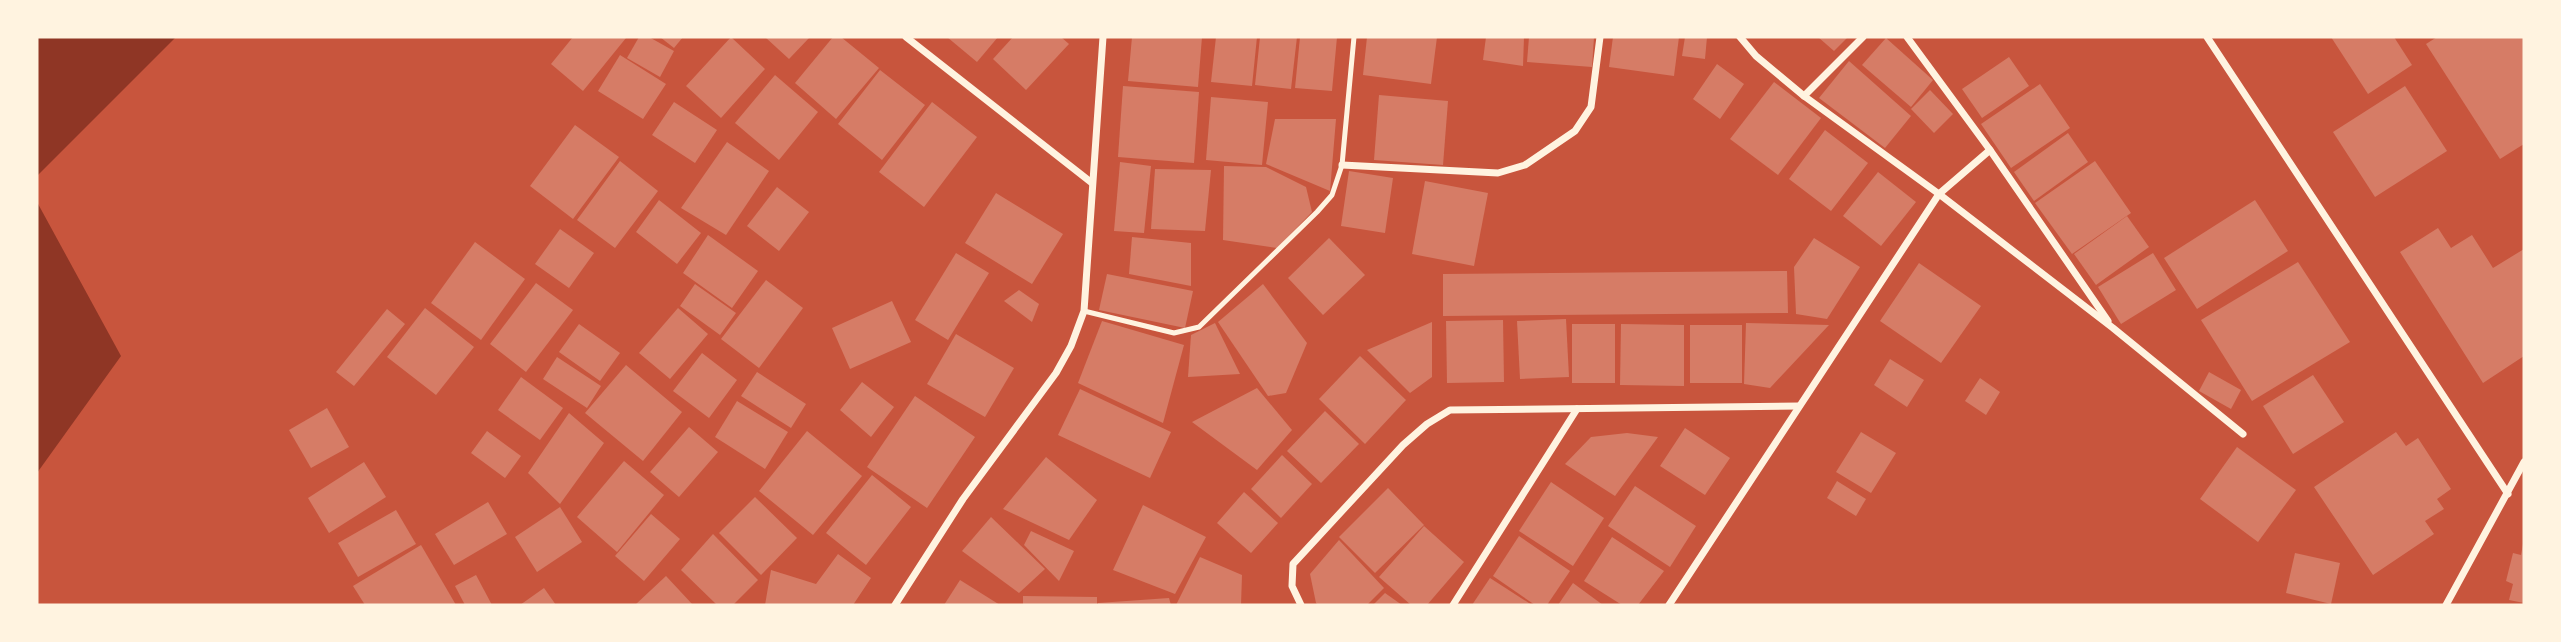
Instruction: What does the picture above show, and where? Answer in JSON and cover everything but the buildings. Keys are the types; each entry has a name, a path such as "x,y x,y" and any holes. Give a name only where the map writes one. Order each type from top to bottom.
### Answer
{"street":[{"path":"906,37 1092,183"},
{"path":"895,605 963,499 1056,373 1071,346 1084,311 1103,37"},
{"path":"1342,165 1499,173 1524,165 1576,131 1591,107 1600,37"},
{"path":"1740,37 1756,56 1804,96 1939,194 2113,328 2243,434"},
{"path":"1804,96 1863,37"},
{"path":"1907,37 1990,150 2113,328"},
{"path":"2207,37 2508,494"},
{"path":"1670,605 1939,194 1990,150"},
{"path":"1301,605 1292,586 1293,564 1403,445 1427,424 1451,410 1798,406"},
{"path":"1453,605 1577,409"},
{"path":"2446,605 2524,463"}],"lane":[{"path":"1084,311 1174,334 1199,327 1332,195 1342,165 1354,37"}],"shaded area":[{"path":"37,37 176,37 37,176"},
{"path":"37,202 121,356 37,473"}]}
